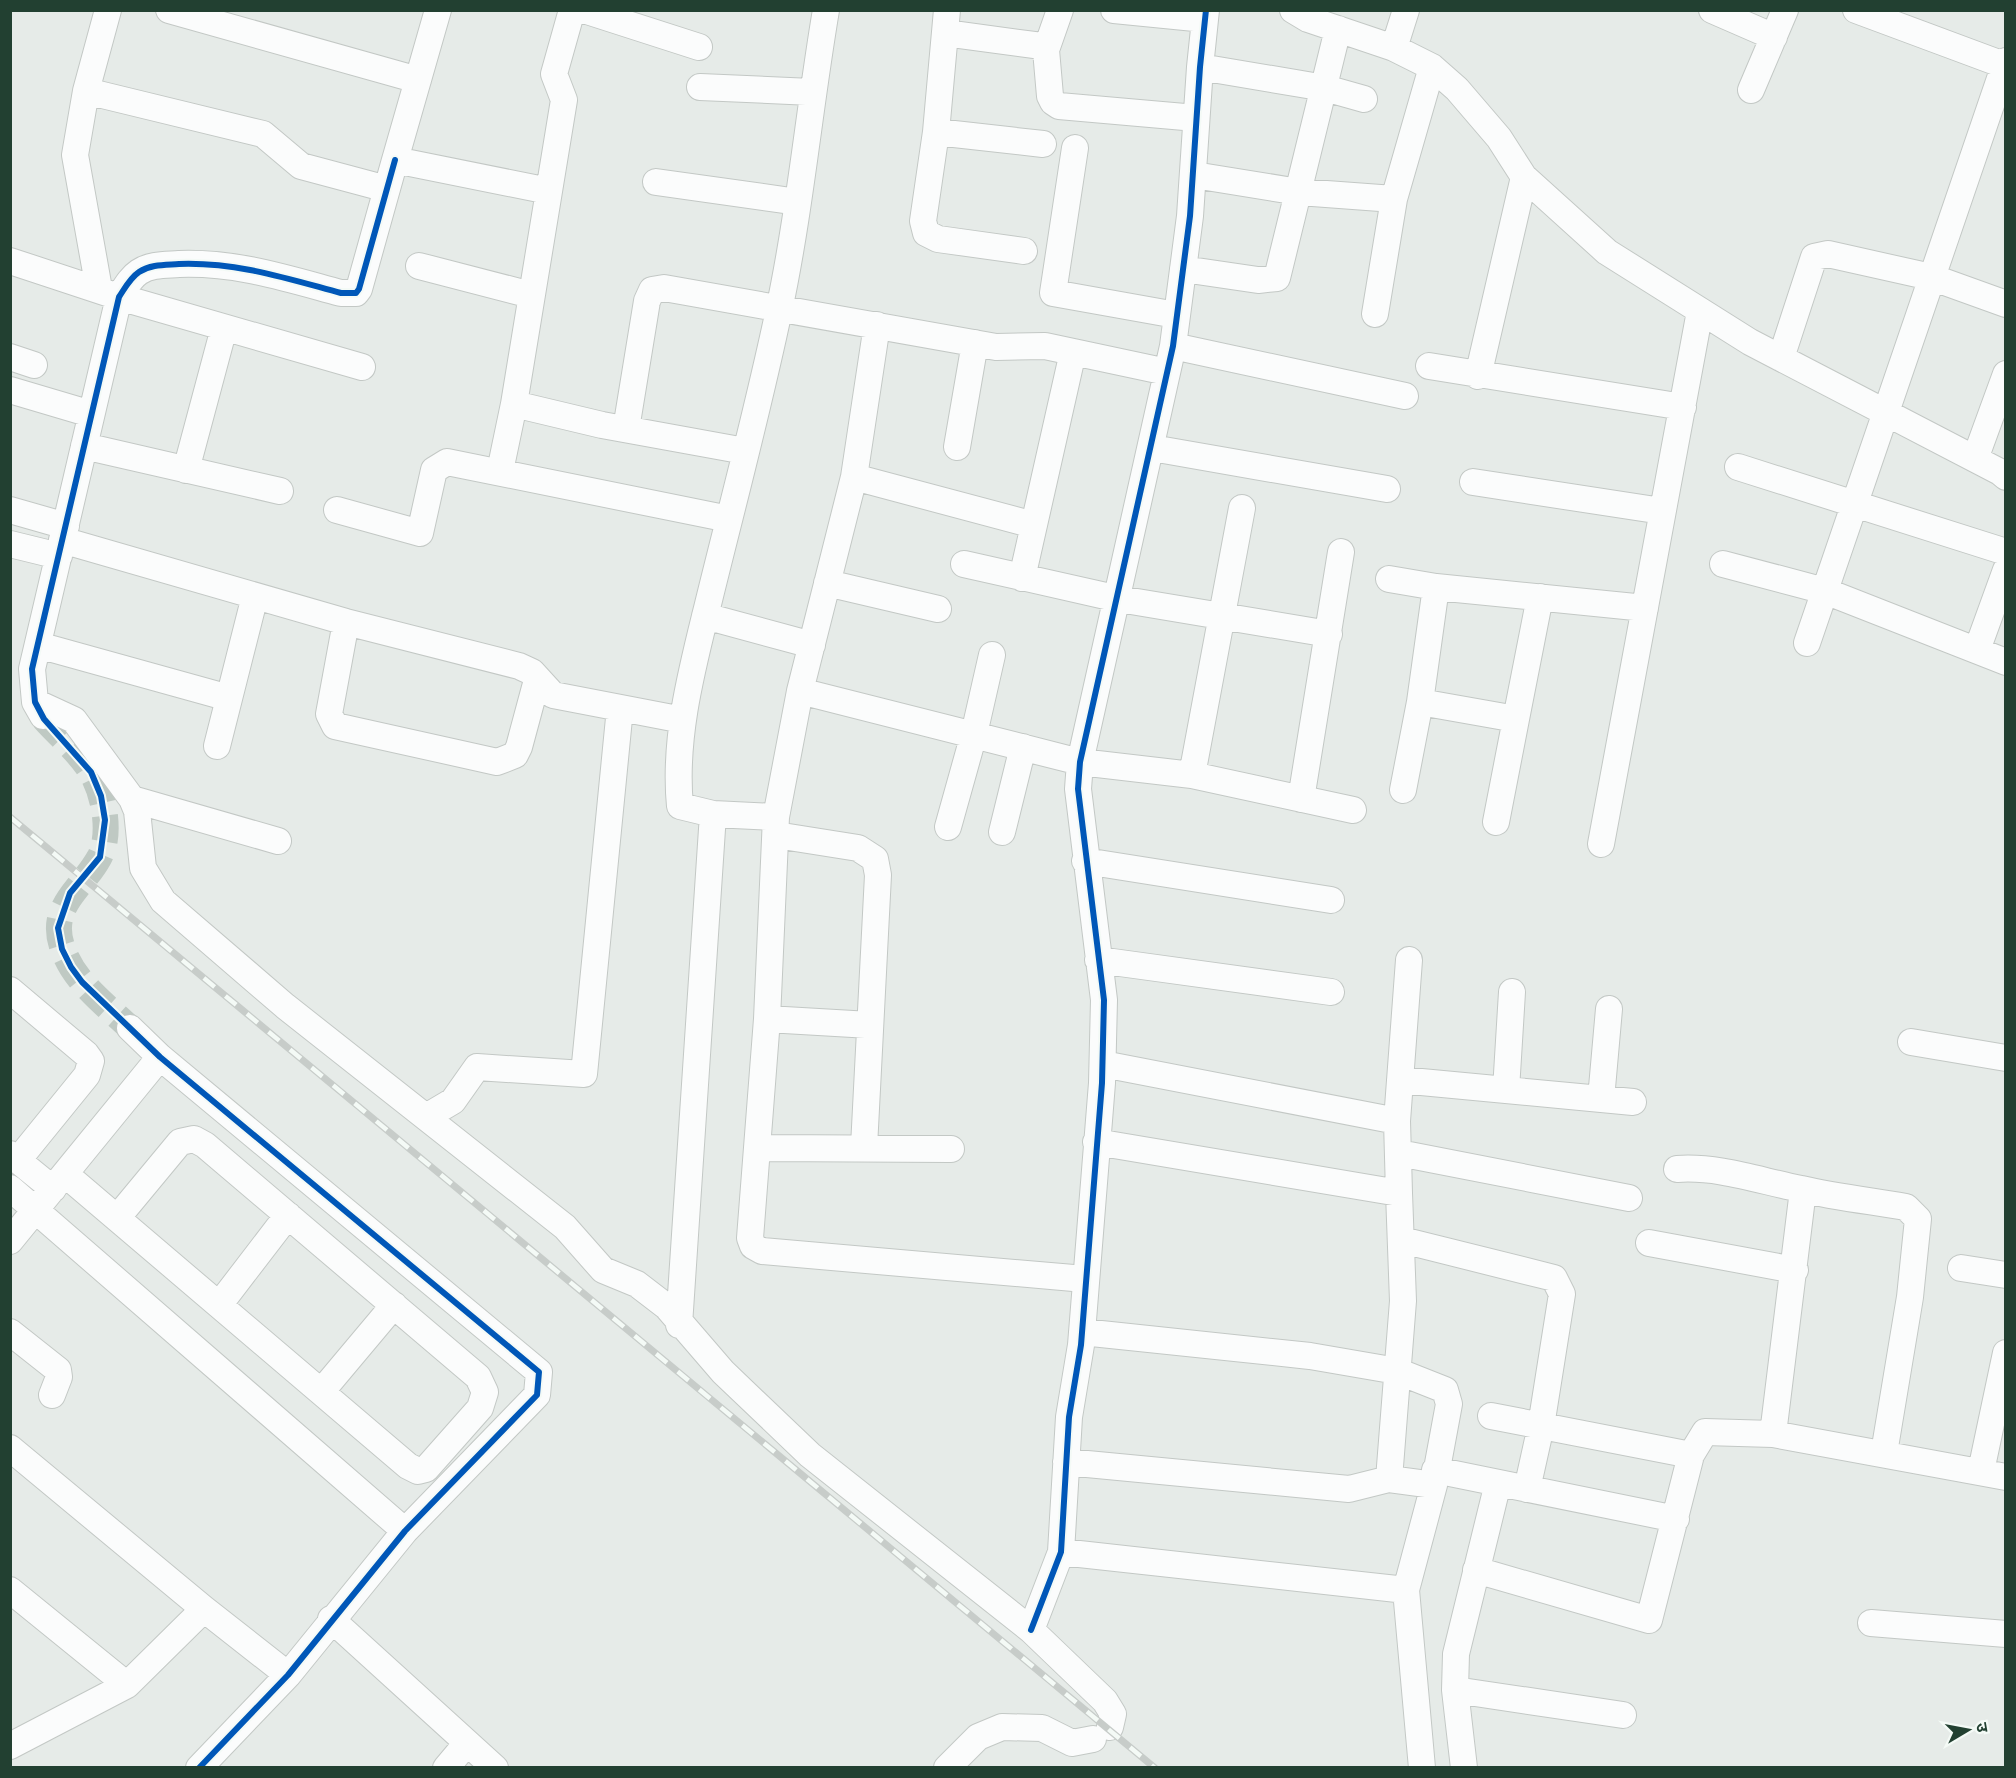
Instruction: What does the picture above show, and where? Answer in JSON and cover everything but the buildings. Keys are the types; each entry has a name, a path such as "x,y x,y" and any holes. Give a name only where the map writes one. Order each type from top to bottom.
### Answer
{"street":[{"path":"108,10 86,91 75,155 109,293 91,414 32,669 39,711 74,720 132,799 139,823 140,858 153,887 163,901 285,1006 565,1227 603,1270 637,1284 667,1307 680,1325 723,1372 810,1455 1031,1630 1105,1701 1113,1714 1102,1733 1072,1743 1042,1728 1002,1727 978,1737 947,1767"},
{"path":"169,10 418,80"},
{"path":"109,293 146,268 158,265 210,263 243,267 340,293 356,292 359,289 438,10"},
{"path":"500,471 514,404 564,100 555,74 572,10"},
{"path":"584,10 699,47"},
{"path":"826,10 812,92 810,127 780,310 705,616 683,720 677,774 680,806 776,826 858,848 875,859 878,875 864,1148"},
{"path":"1060,10 1046,50 1050,96 1053,102 1059,106 1196,118"},
{"path":"1031,1630 1061,1552 1069,1417 1082,1332 1084,1279 1103,1064 1104,1000 1085,861 1078,789 1080,762 1119,599 1173,346 1194,175 1196,118 1206,15 1114,10"},
{"path":"1293,10 1338,29 1394,48 1432,67 1457,88 1499,138 1524,177 1607,252 1700,311 1781,358 2006,477"},
{"path":"1394,48 1406,10"},
{"path":"1712,10 1773,37"},
{"path":"1751,90 1785,10"},
{"path":"1807,643 2005,63 1856,10"},
{"path":"1024,251 938,239 926,232 923,221 936,132 946,22 1035,44 1046,50"},
{"path":"1183,269 1258,280 1277,278 1338,29"},
{"path":"1200,67 1325,88 1364,99"},
{"path":"1375,314 1395,198 1432,67"},
{"path":"700,87 812,92"},
{"path":"86,91 263,134 302,166 387,189"},
{"path":"936,132 1043,144"},
{"path":"1075,148 1053,293 1176,315"},
{"path":"395,160 549,191"},
{"path":"1194,175 1299,192 1395,198"},
{"path":"1478,376 1524,177"},
{"path":"656,182 798,202"},
{"path":"1781,358 1814,257 1828,254 1931,277 2006,304"},
{"path":"10,261 109,293 362,367"},
{"path":"419,266 531,295"},
{"path":"626,429 647,301 652,290 664,288 996,347 1045,346 1167,372"},
{"path":"1601,844 1700,311"},
{"path":"877,325 854,477 800,691 776,826 759,1148 749,1226 753,1246 762,1251 1084,1279"},
{"path":"186,470 224,327"},
{"path":"957,447 975,343"},
{"path":"1173,346 1405,396"},
{"path":"1022,578 1073,352"},
{"path":"1429,366 1478,376 1683,407"},
{"path":"1975,459 2006,374"},
{"path":"10,390 91,414"},
{"path":"514,404 626,429 745,451"},
{"path":"84,446 280,491"},
{"path":"1152,448 1387,489"},
{"path":"337,510 420,533 434,470 447,462 729,519"},
{"path":"1738,467 2006,552"},
{"path":"854,477 1034,525"},
{"path":"1473,482 1662,511"},
{"path":"1192,775 1242,508"},
{"path":"10,510 62,541 346,622 519,666 532,672 553,695 683,720"},
{"path":"10,544 62,541"},
{"path":"1301,799 1341,552"},
{"path":"964,564 1119,599 1329,634"},
{"path":"1723,564 1825,591 2006,662"},
{"path":"1977,650 2006,570"},
{"path":"1389,579 1436,587 1645,608"},
{"path":"827,583 938,609"},
{"path":"1403,790 1420,702 1436,587"},
{"path":"217,746 255,596"},
{"path":"1496,822 1540,597"},
{"path":"705,616 812,645"},
{"path":"346,622 329,714 335,726 497,762 514,755 519,747 537,680"},
{"path":"38,645 229,698"},
{"path":"948,827 974,734 992,655"},
{"path":"800,691 1080,762 1192,775 1353,810"},
{"path":"1420,702 1516,719"},
{"path":"426,1117 453,1101 477,1067 584,1074 620,708"},
{"path":"1002,832 1023,747"},
{"path":"132,799 278,842"},
{"path":"680,1325 713,813"},
{"path":"1085,861 1331,900"},
{"path":"1098,960 1331,992"},
{"path":"1389,1479 1403,1301 1397,1121 1408,960"},
{"path":"10,990 86,1054 91,1061 87,1075 14,1157 117,1218 408,1466 418,1471 426,1469 480,1407 484,1392 478,1377 205,1145 194,1139 180,1142 117,1218"},
{"path":"1506,1090 1512,992"},
{"path":"1601,1099 1608,1009"},
{"path":"767,1019 870,1025"},
{"path":"130,1028 160,1057 539,1371 537,1395 405,1531 331,1619 288,1675 199,1767"},
{"path":"1911,1042 2006,1058"},
{"path":"10,1241 160,1057"},
{"path":"1103,1064 1397,1121"},
{"path":"1400,1080 1633,1102"},
{"path":"1096,1142 1399,1193"},
{"path":"759,1148 951,1149"},
{"path":"1399,1153 1629,1198"},
{"path":"1677,1169 1697,1168 1726,1172 1803,1190 1906,1207 1918,1219 1911,1297 1884,1453"},
{"path":"10,1188 405,1531"},
{"path":"1773,1434 1795,1270 1803,1190"},
{"path":"219,1305 288,1215"},
{"path":"1402,1240 1554,1278 1562,1294 1541,1426 1527,1489"},
{"path":"1649,1243 1795,1270"},
{"path":"1961,1268 2006,1275"},
{"path":"321,1392 394,1305"},
{"path":"10,1332 58,1370 59,1377 52,1395"},
{"path":"1082,1332 1310,1356 1397,1371 1445,1390 1449,1404 1435,1478 1406,1590 1422,1767"},
{"path":"1981,1471 2006,1353"},
{"path":"1491,1416 1690,1455"},
{"path":"1476,1570 1649,1620 1676,1519 1690,1455 1704,1432 1773,1434 2006,1477"},
{"path":"10,1448 204,1609 288,1675"},
{"path":"1066,1462 1349,1489 1389,1479 1435,1478 1498,1483 1676,1519"},
{"path":"1464,1767 1455,1690 1456,1654 1498,1483"},
{"path":"1061,1552 1406,1590"},
{"path":"10,1590 127,1685"},
{"path":"16,1736 127,1685 204,1609"},
{"path":"331,1619 495,1767"},
{"path":"1871,1623 2006,1634"},
{"path":"1455,1690 1623,1715"},
{"path":"446,1767 467,1743"}],"tunnel":[{"path":"44,719 76,752 92,774 103,804 106,827 103,849 99,858 69,899 59,921 59,934 63,949 68,961 83,982 130,1028"}],"railway":[{"path":"10,817 1155,1768"}],"cycle path":[{"path":"1031,1630 1061,1552 1069,1417 1081,1345 1102,1083 1104,1000 1078,789 1080,762 1173,346 1190,216 1206,10"},
{"path":"199,1768 288,1675 405,1531 537,1395 539,1372 160,1057 82,982 71,967 62,949 58,928 70,893 100,857 105,820 101,796 91,772 44,719 35,702 32,669 119,297 128,283 144,269 163,265 200,264 241,268 341,293 356,293 395,160"}]}
